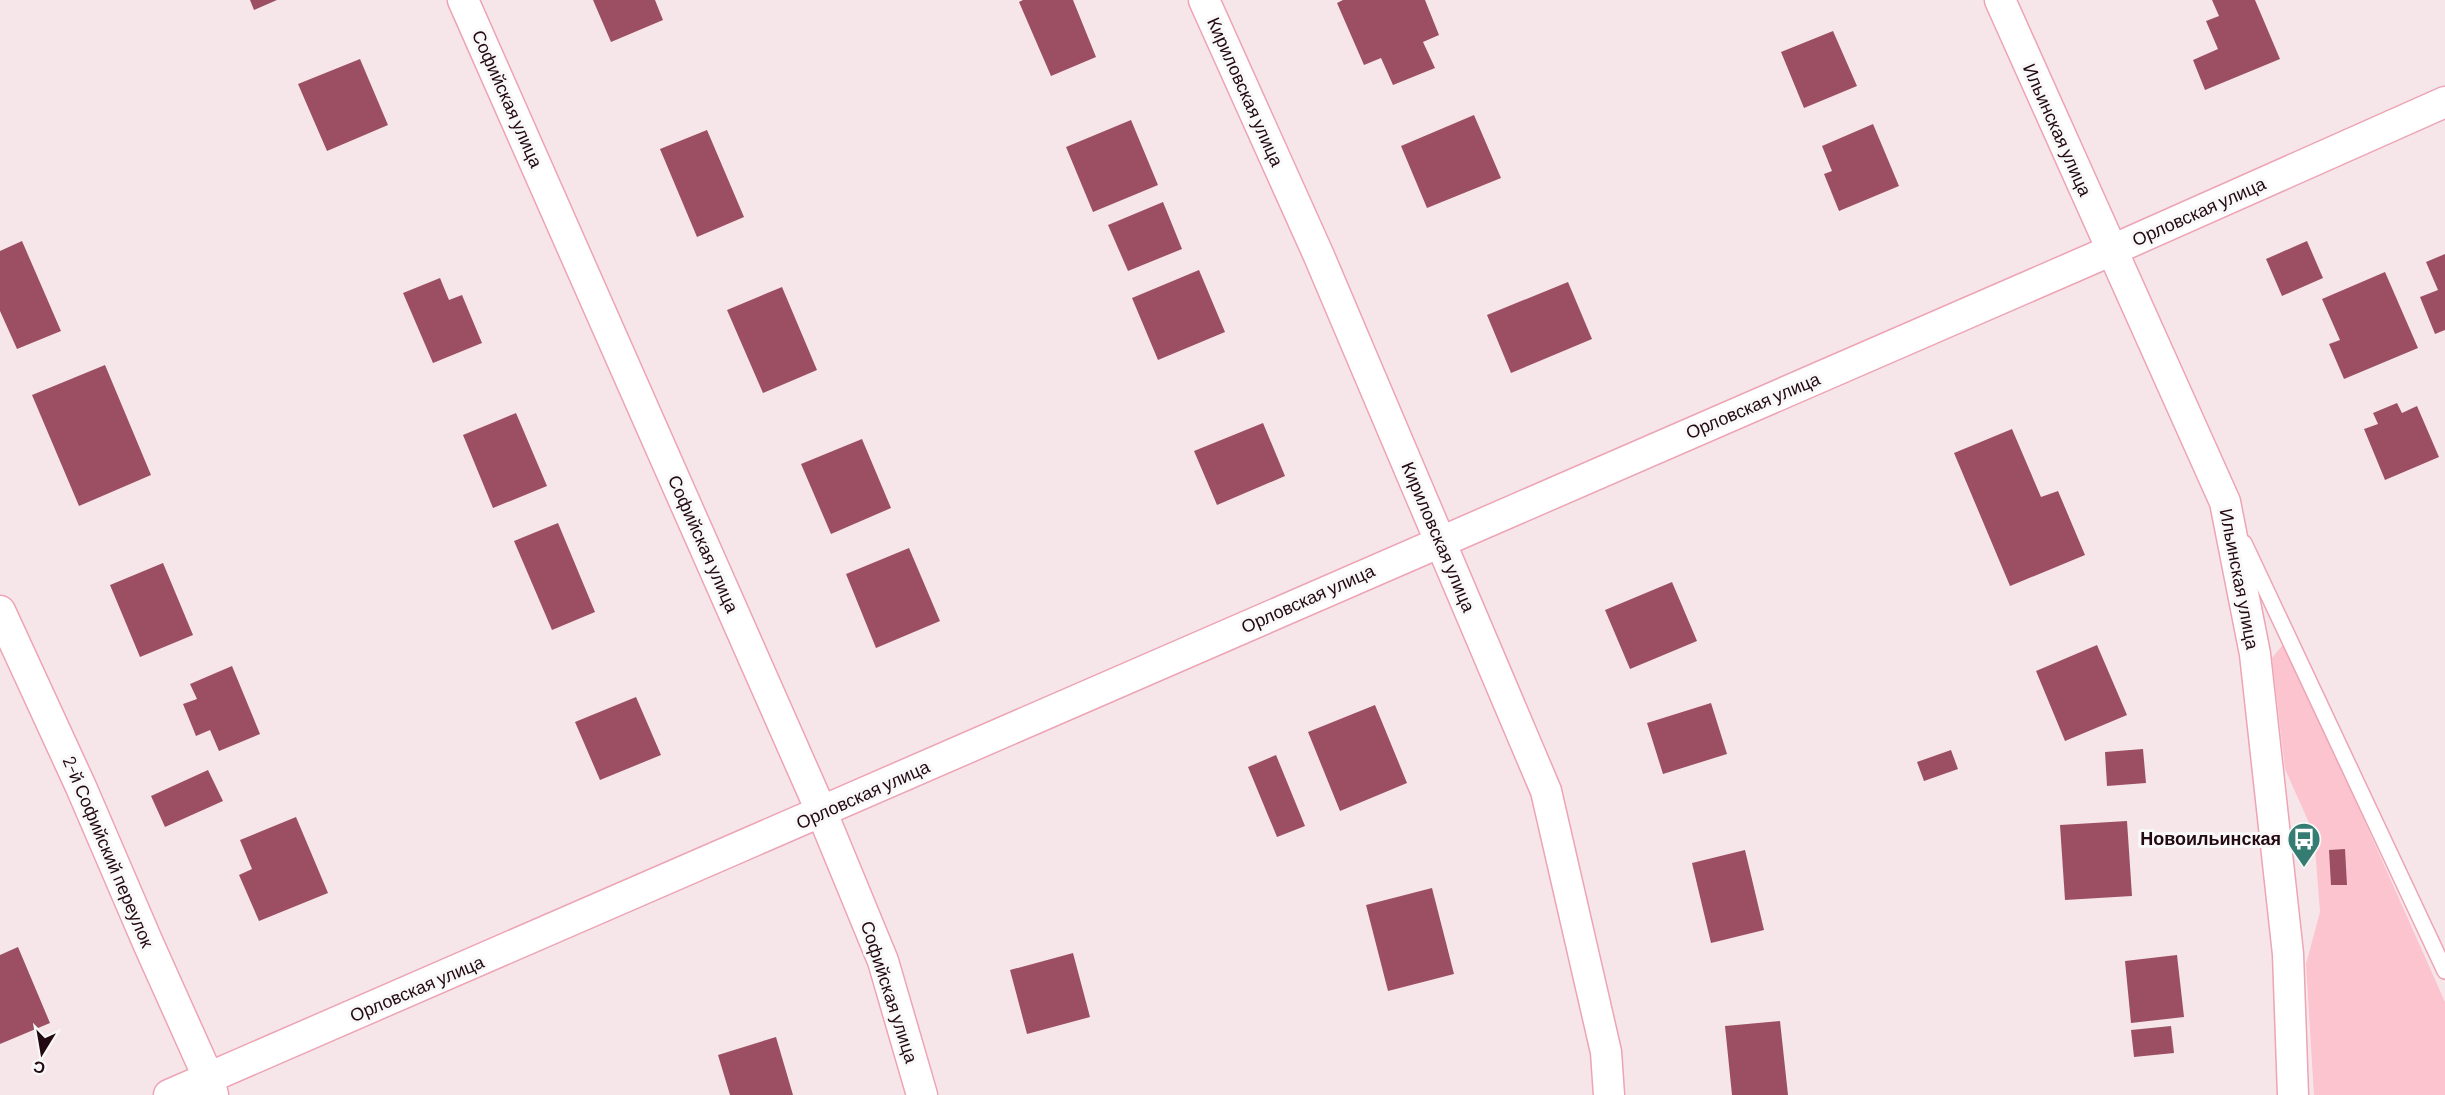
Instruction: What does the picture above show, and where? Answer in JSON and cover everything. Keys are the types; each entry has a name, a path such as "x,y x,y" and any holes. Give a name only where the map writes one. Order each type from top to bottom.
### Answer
{"street":[{"name":"Софийская улица","path":"463,0 822,813 883,962 922,1095"},
{"name":"Кириловская улица","path":"1204,0 1319,256 1546,791 1606,1052 1609,1095"},
{"name":"Ильинская улица","path":"2000,0 2110,251 2225,502 2256,665 2288,954 2293,1095"},
{"name":"Орловская улица","path":"169,1095 211,1087 822,813 1440,541 2110,251 2445,102"},
{"name":"2-й Софийский переулок","path":"0,611 81,787 211,1087"}],"lane":[{"path":"2225,502 2445,971"}],"shaded area":[{"path":"2285,642 2445,1002 2445,1095 2314,1095 2306,964 2320,912 2314,834 2285,769 2272,658"}],"building":[{"path":"250,0 277,0 254,10"},
{"path":"593,0 655,0 663,20 611,42"},
{"path":"1023,0 1073,0 1096,57 1051,76 1019,2"},
{"path":"1343,0 1425,0 1439,35 1423,42 1435,68 1393,85 1381,58 1364,65 1337,3"},
{"path":"2212,0 2255,0 2280,59 2205,90 2193,60 2218,49 2206,21 2219,16"},
{"path":"1833,31 1857,86 1804,108 1781,52"},
{"path":"360,59 388,125 327,151 298,84"},
{"path":"1474,115 1501,178 1427,208 1401,146"},
{"path":"1131,120 1158,185 1093,212 1066,147"},
{"path":"1873,124 1899,186 1839,211 1824,174 1832,171 1822,146"},
{"path":"707,130 744,217 697,237 660,149"},
{"path":"1163,202 1182,249 1128,271 1108,225"},
{"path":"22,241 61,331 17,349 0,311 0,251"},
{"path":"2307,241 2323,278 2282,296 2266,259"},
{"path":"2445,254 2445,330 2435,334 2420,297 2438,290 2426,262"},
{"path":"1199,270 1225,332 1158,360 1132,298"},
{"path":"2385,272 2418,348 2344,379 2329,344 2340,340 2322,299"},
{"path":"440,278 449,300 462,295 482,343 433,363 403,293"},
{"path":"1568,282 1592,339 1511,373 1487,315"},
{"path":"782,287 817,370 763,393 727,310"},
{"path":"105,365 151,475 79,506 32,395"},
{"path":"2397,403 2402,413 2417,406 2439,457 2385,480 2364,429 2378,424 2373,413"},
{"path":"516,413 547,486 493,508 463,435"},
{"path":"1263,423 1285,476 1217,505 1194,451"},
{"path":"2012,429 2041,497 2058,491 2085,555 2010,586 1954,453"},
{"path":"862,439 891,508 831,534 801,464"},
{"path":"558,523 595,612 552,630 514,541"},
{"path":"909,548 940,621 876,648 846,574"},
{"path":"163,563 193,635 140,657 110,585"},
{"path":"1672,582 1697,641 1630,669 1605,610"},
{"path":"2097,645 2127,715 2065,741 2036,671"},
{"path":"232,666 260,734 219,751 210,730 196,736 183,704 197,699 190,684"},
{"path":"636,697 661,755 600,780 575,722"},
{"path":"1711,703 1727,754 1663,774 1647,723"},
{"path":"1375,705 1407,783 1340,811 1308,732"},
{"path":"2143,749 2146,783 2107,786 2105,752"},
{"path":"1951,750 1958,769 1924,781 1917,762"},
{"path":"1276,755 1305,826 1277,837 1248,767"},
{"path":"208,770 223,801 165,827 151,796"},
{"path":"296,817 328,893 259,921 239,875 252,869 240,840"},
{"path":"2127,821 2132,896 2065,900 2060,825"},
{"path":"2345,849 2347,885 2331,885 2329,850"},
{"path":"1745,850 1764,930 1711,943 1692,863"},
{"path":"1432,888 1454,974 1388,991 1366,905"},
{"path":"18,947 50,1023 0,1044 0,955"},
{"path":"1073,953 1090,1017 1027,1034 1010,970"},
{"path":"2177,955 2184,1017 2131,1023 2125,961"},
{"path":"1780,1021 1788,1095 1732,1095 1725,1026"},
{"path":"2171,1026 2174,1053 2134,1057 2131,1030"},
{"path":"776,1037 793,1095 730,1095 718,1055"}],"place":[{"name":"Новоильинская","path":"2304,868"}]}
